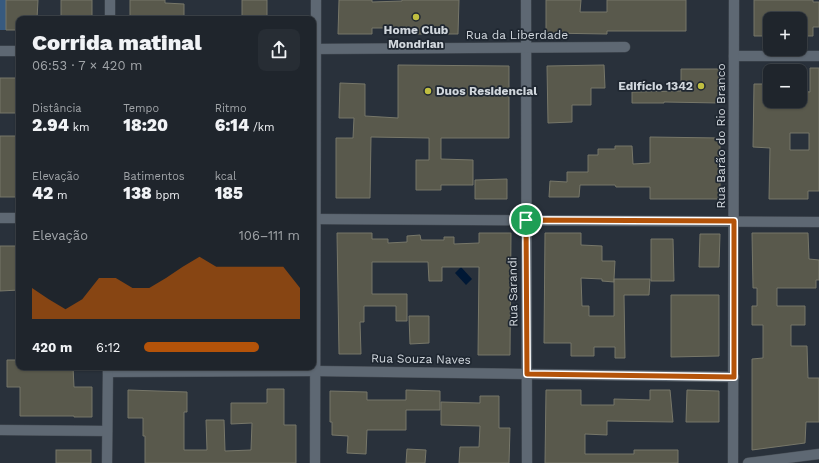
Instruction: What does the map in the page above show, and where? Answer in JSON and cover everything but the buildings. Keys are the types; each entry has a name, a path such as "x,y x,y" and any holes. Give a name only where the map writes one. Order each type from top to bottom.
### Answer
{"street":[{"path":"110,0 110,16"},
{"path":"315,16 316,0"},
{"name":"Rua Sarandi","path":"526,0 527,463"},
{"name":"Rua Barão do Rio Branco","path":"734,0 734,463"},
{"name":"Rua da Liberdade","path":"316,48 625,47"},
{"path":"0,51 16,51"},
{"path":"734,56 819,56"},
{"path":"0,218 16,218"},
{"path":"316,220 819,222"},
{"path":"107,463 108,370"},
{"name":"Rua Souza Naves","path":"108,370 315,371 734,377"},
{"path":"315,371 315,463"},
{"path":"0,430 107,431"},
{"path":"748,463 819,454"},
{"path":"799,463 819,454"}],"shaded area":[{"path":"0,0 6,0 6,30 0,30"},
{"path":"461,267 472,279 466,285 455,273"}],"place":[{"name":"Home Club Mondrian","path":"416,17"},
{"name":"Edifício 1342","path":"701,86"},
{"name":"Duos Residencial","path":"428,91"}],"route":[{"path":"526,220 734,221 734,377 527,374 526,220"}]}
